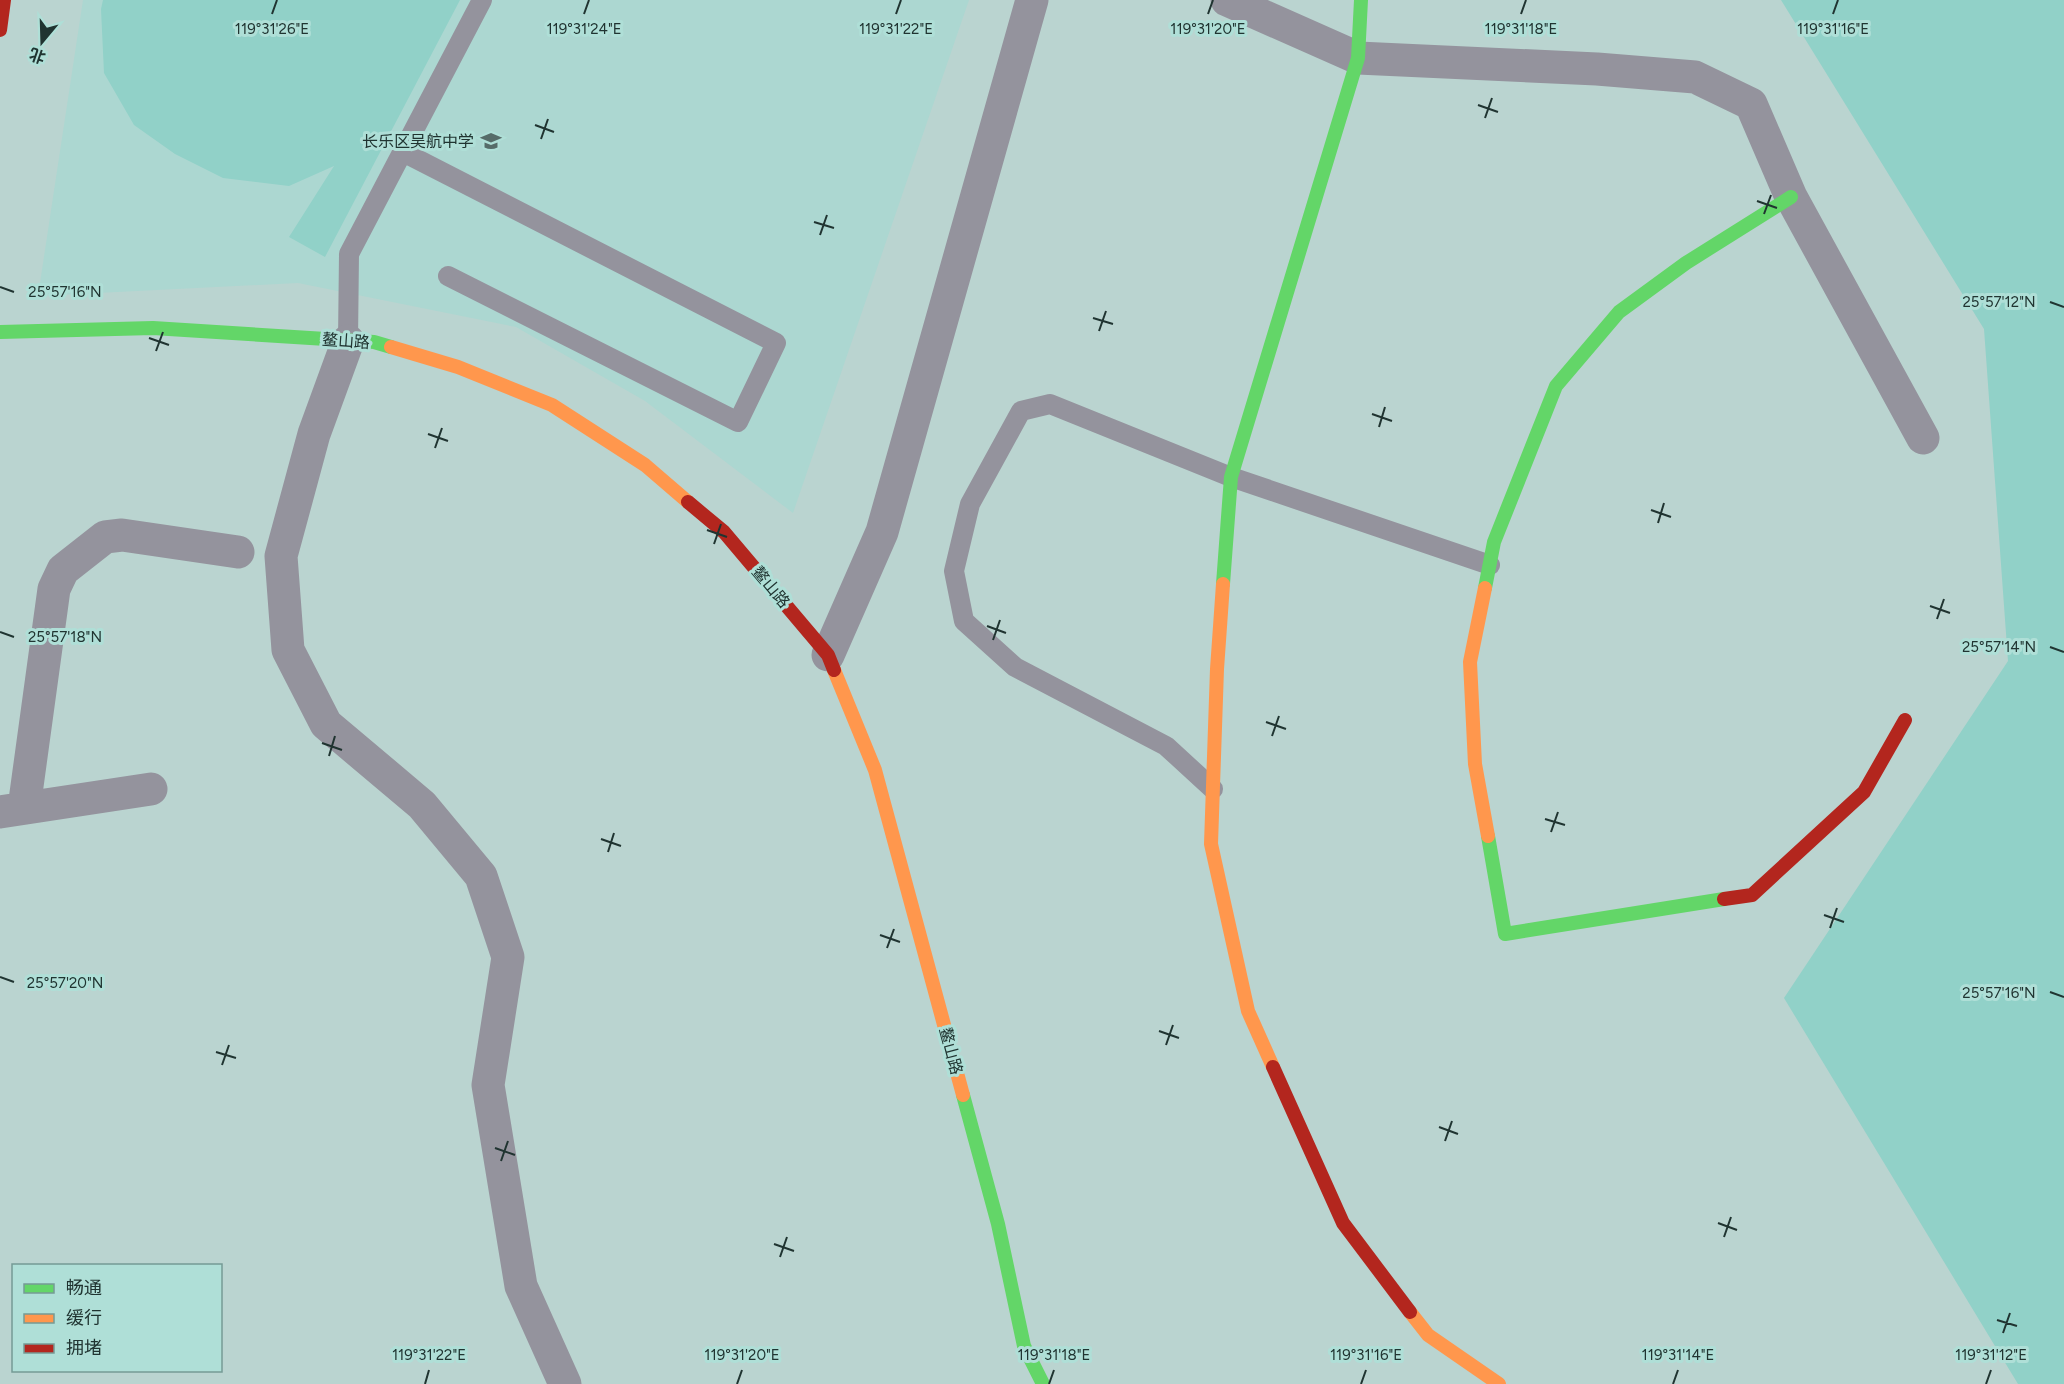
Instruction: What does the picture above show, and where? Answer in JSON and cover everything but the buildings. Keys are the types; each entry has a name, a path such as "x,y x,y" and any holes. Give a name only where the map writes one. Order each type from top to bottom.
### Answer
{"street":[{"path":"0,30 4,0"},
{"path":"828,655 882,531 1032,0"},
{"path":"1227,0 1358,58 1597,69 1695,77 1751,104 1791,197 1923,438"},
{"path":"1361,0 1358,58 1231,477 1217,669 1211,844 1248,1011 1343,1223 1428,1335 1499,1384"},
{"path":"1791,197 1686,263 1618,312 1556,386 1494,542 1470,662 1475,764 1504,934 1752,895 1864,792 1905,720"},
{"name":"鳌山路","path":"0,332 153,328 374,342 458,367 552,405 645,465 724,532 828,655 875,771 998,1224 1024,1346 1043,1384"},
{"path":"348,341 314,434 282,556 288,650 326,724 422,805 481,876 508,957 488,1085 521,1286 565,1384"},
{"path":"151,789 12,810 54,589 63,570 105,537 122,535 238,552"}],"lane":[{"path":"348,341 349,254 482,0"},
{"path":"403,152 776,344 738,422 448,276"},
{"path":"1213,789 1166,746 1015,667 964,621 954,571 970,504 1021,411 1050,404 1231,477 1490,565"}],"shaded area":[{"name":"长乐区吴航中学","path":"83,0 969,0 793,513 645,401 516,327 298,283 38,296"}],"green space":[{"path":"103,0 460,0 325,257 289,237 334,166 289,186 223,178 175,154 134,125 104,73 101,9"},
{"path":"1781,0 2064,0 2064,1384 2018,1384 1784,998 2008,661 1984,329"}],"traffic: fast":[{"path":"1223,584 1231,477 1358,58 1361,0"},
{"path":"1485,588 1494,542 1556,386 1619,312 1686,263 1791,197"},
{"path":"0,332 153,328 374,342 391,347"},
{"path":"1488,836 1505,934 1724,899"},
{"path":"963,1095 998,1224 1024,1346 1043,1384"}],"traffic: slow":[{"path":"391,347 458,367 552,405 645,465 688,502"},
{"path":"1223,584 1217,669 1211,844 1248,1011 1273,1067"},
{"path":"1485,588 1470,662 1475,764 1488,836"},
{"path":"834,670 875,770 963,1095"},
{"path":"1410,1312 1428,1335 1499,1384"}],"traffic: jam":[{"path":"0,30 4,0"},
{"path":"688,502 724,532 828,655 834,670"},
{"path":"1724,899 1752,895 1864,792 1905,720"},
{"path":"1273,1067 1343,1223 1410,1312"}],"place":[{"name":"长乐区吴航中学","path":"491,141"}]}
